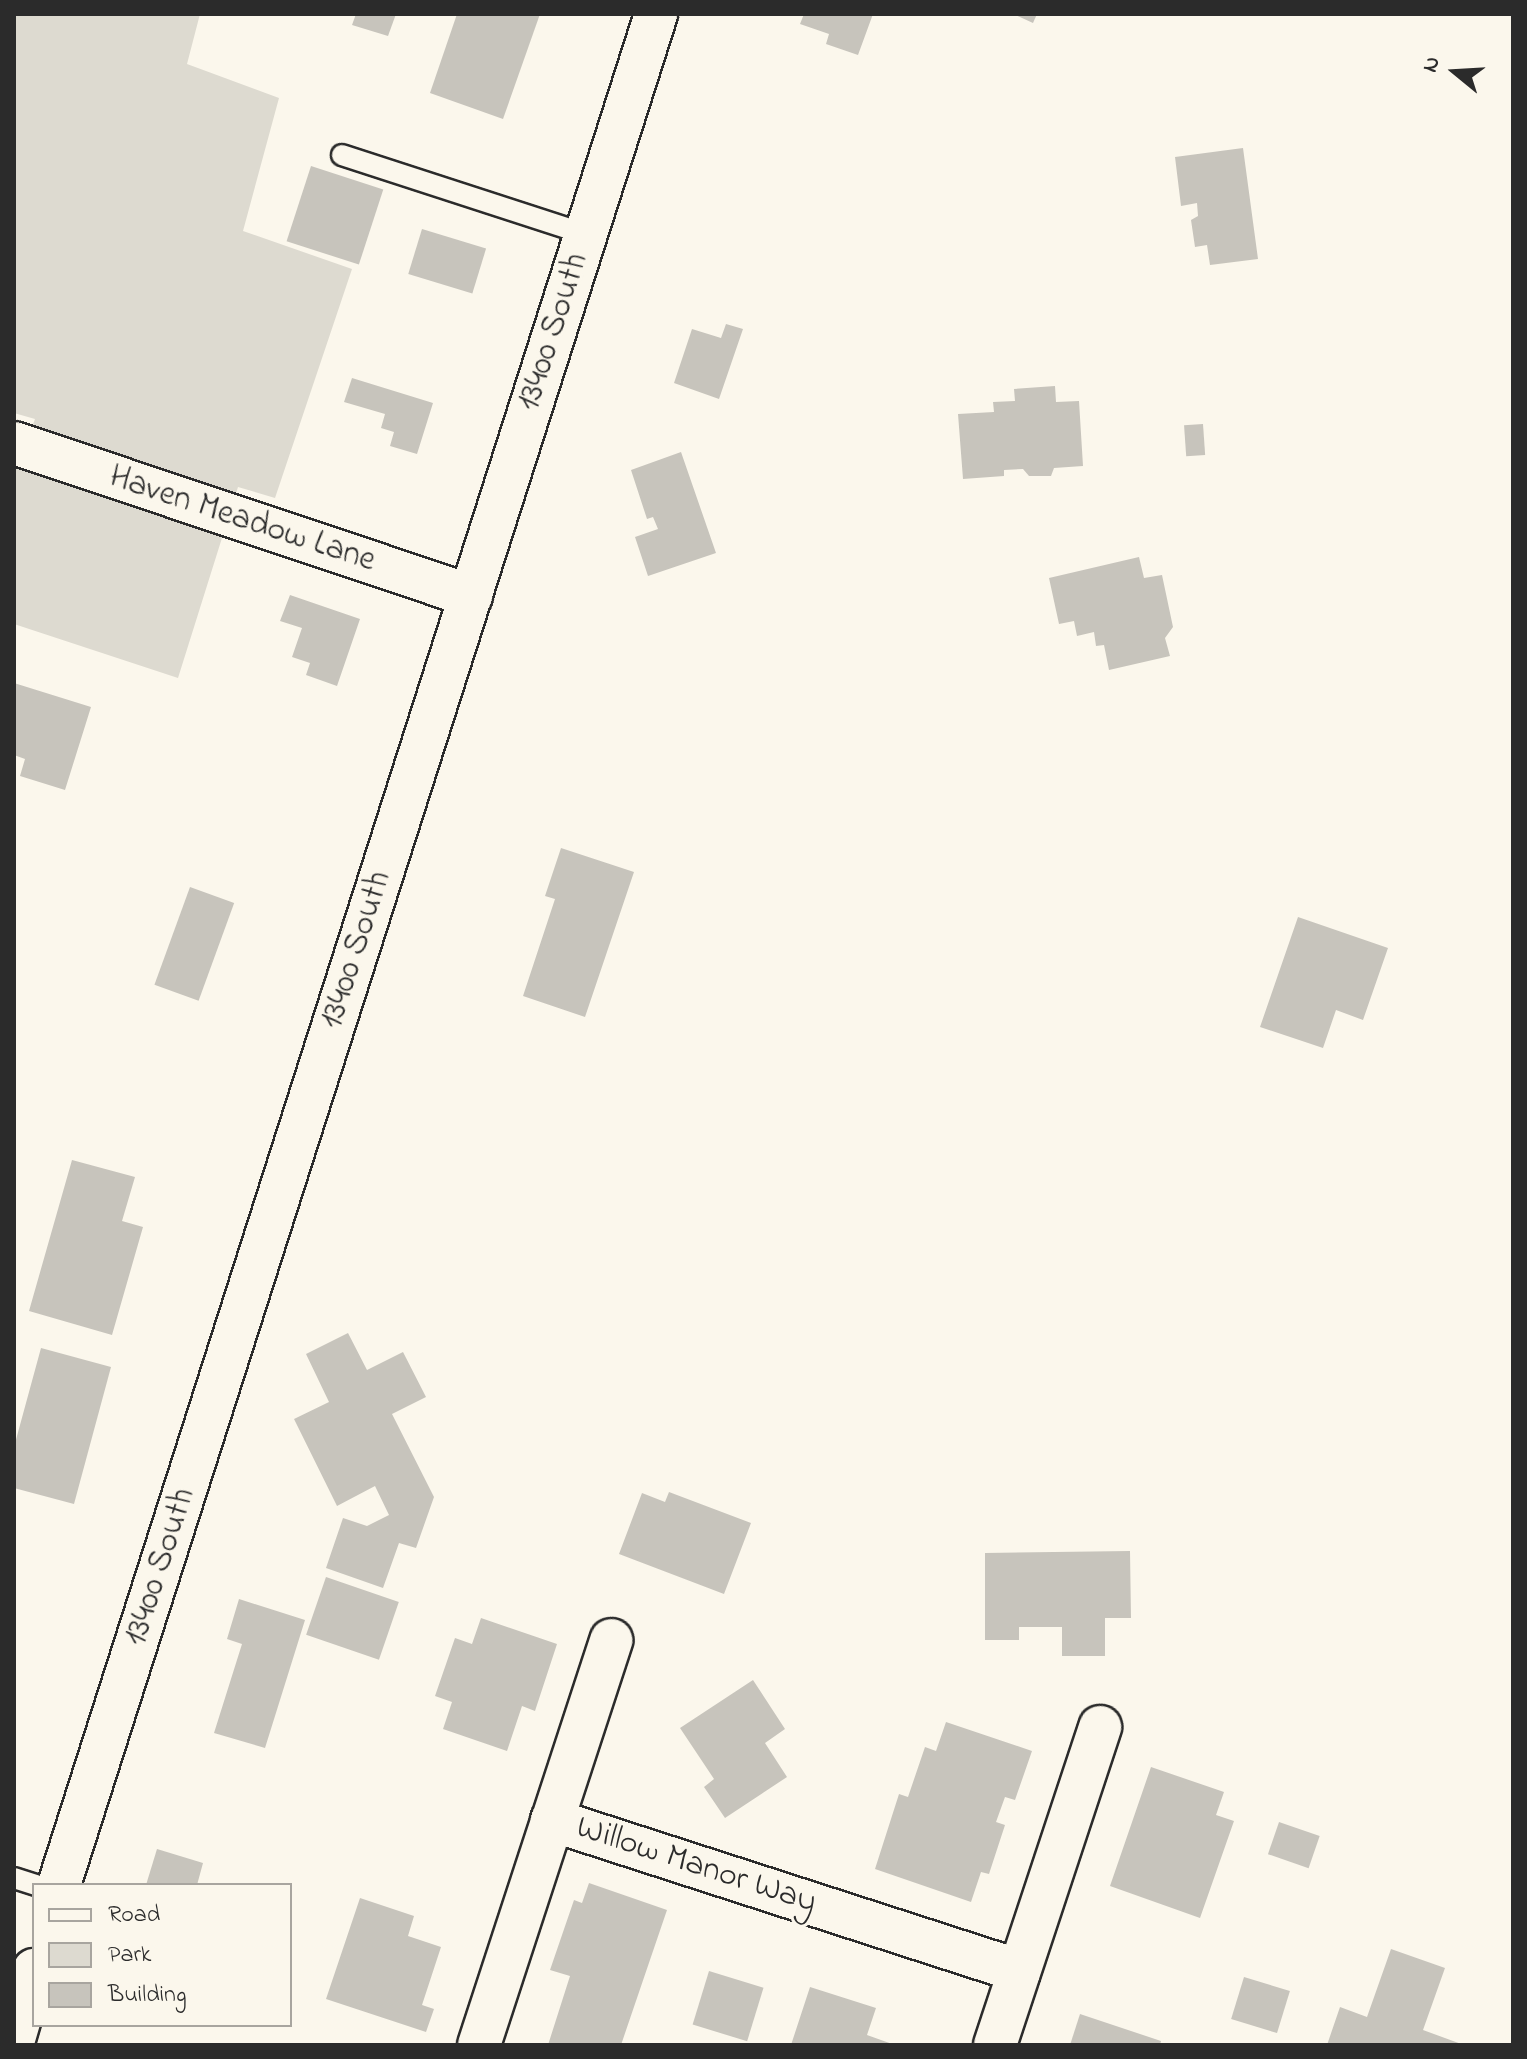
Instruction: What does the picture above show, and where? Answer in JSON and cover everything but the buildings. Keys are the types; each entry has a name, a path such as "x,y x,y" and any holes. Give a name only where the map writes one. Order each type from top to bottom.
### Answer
{"street":[{"name":"13400 South","path":"60,1883 656,14"},
{"name":"Haven Meadow Lane","path":"14,443 471,596"},
{"name":"Willow Manor Way","path":"611,1640 552,1820 1019,1971"},
{"path":"995,2045 1100,1727"},
{"path":"479,2045 552,1820"},
{"path":"14,2039 32,1977"}],"lane":[{"path":"342,155 585,234"}],"green space":[{"path":"14,14 200,14 187,64 279,98 243,231 352,269 275,498 238,487 178,678 14,624 14,475 35,419 14,413"}]}
